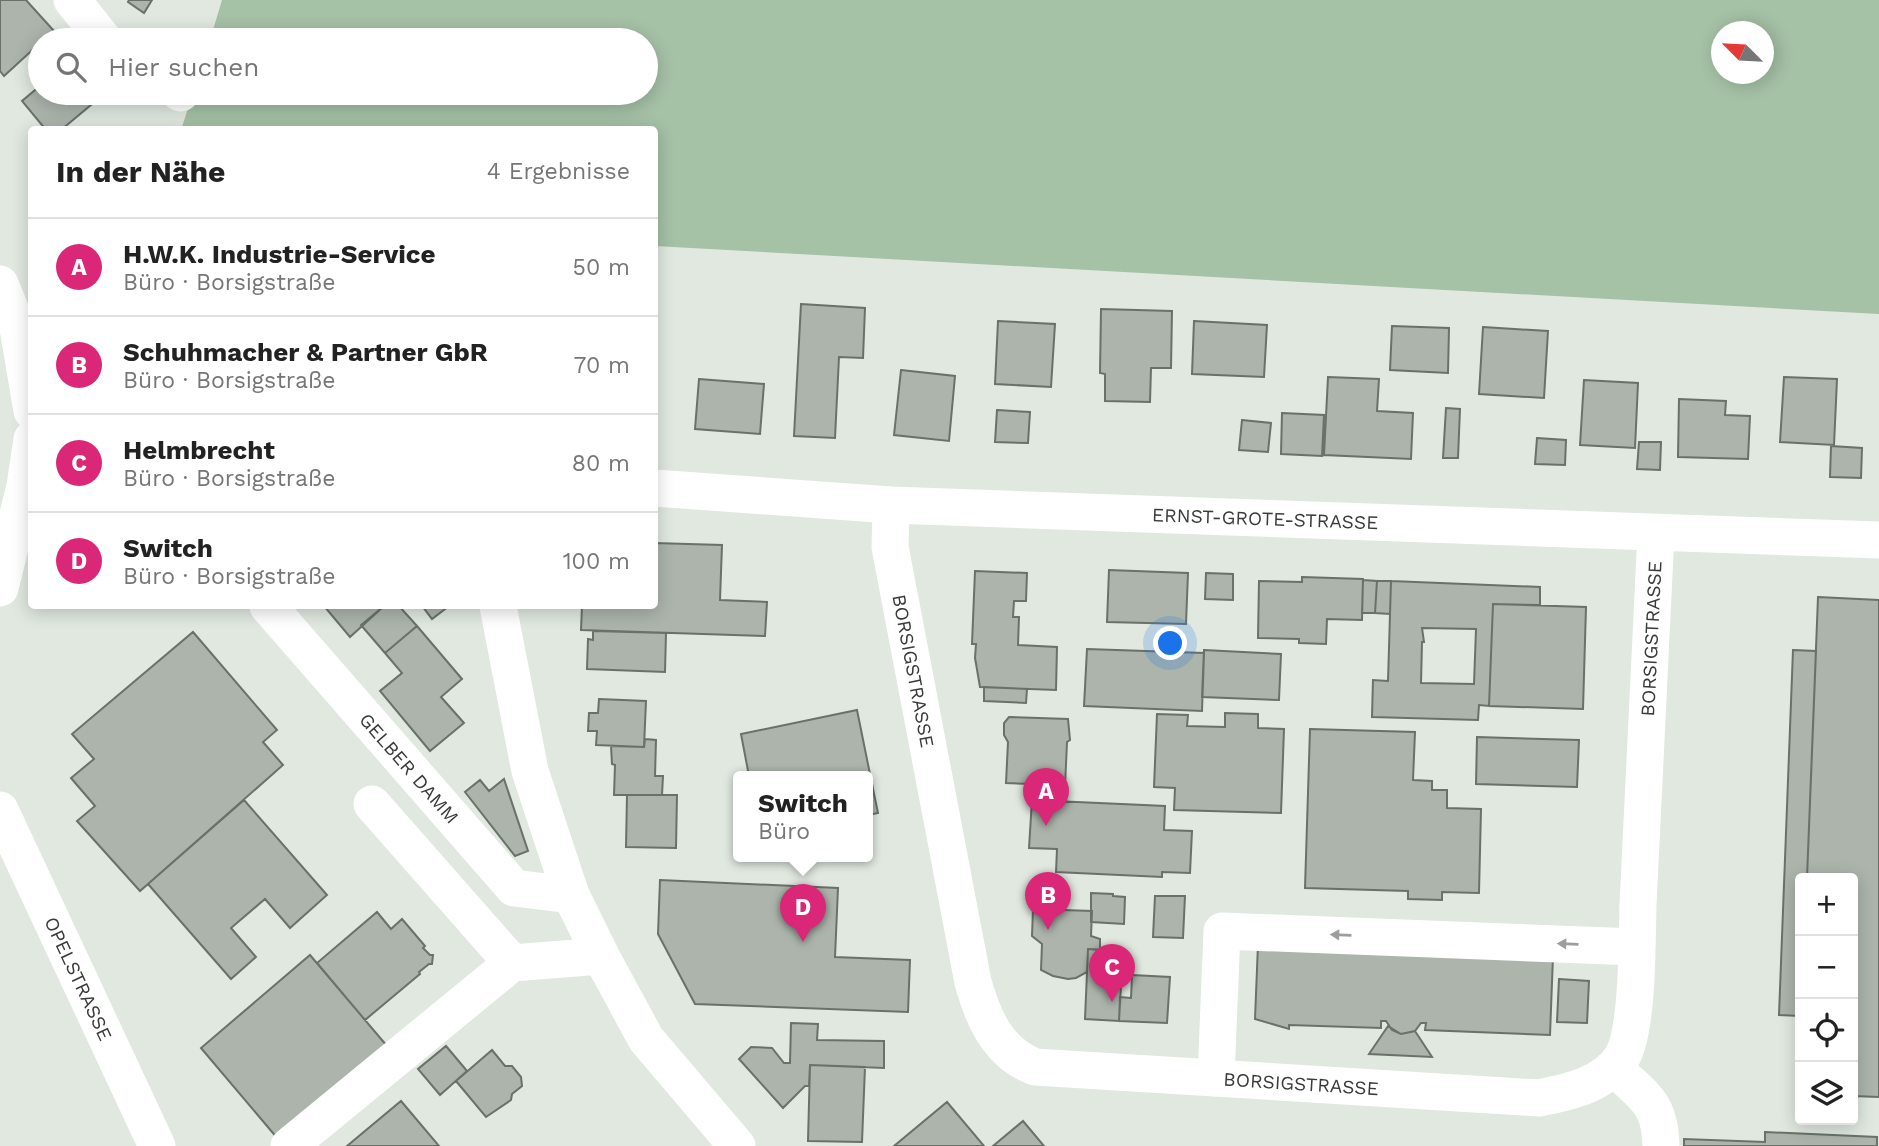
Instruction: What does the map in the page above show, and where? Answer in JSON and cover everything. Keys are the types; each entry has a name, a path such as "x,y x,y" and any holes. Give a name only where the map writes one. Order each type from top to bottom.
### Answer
{"street":[{"path":"72,0 94,28"},
{"path":"0,284 18,328 28,383"},
{"path":"0,588 28,466"},
{"name":"ERNST-GROTE-STRASSE","path":"658,488 891,505 1879,540"},
{"name":"BORSIGSTRASSE","path":"891,505 890,547 973,982 985,1020 1008,1052 1021,1062 1035,1067 1539,1098 1587,1085 1614,1068 1629,1042 1656,533"},
{"name":"GELBER DAMM","path":"271,609 514,888 571,895"},
{"path":"499,609 530,771 571,895 646,1039 737,1146"},
{"path":"372,804 512,963"},
{"name":"OPELSTRASSE","path":"0,810 158,1146"},
{"path":"1216,1079 1222,931 1636,947"},
{"path":"289,1146 512,963 601,956"},
{"path":"1614,1068 1654,1107 1659,1120 1661,1146"}],"green space":[{"path":"222,0 1879,0 1879,314 658,246 658,126 182,126 189,105 658,105 658,28 214,28"}],"building":[{"path":"0,0 26,0 51,28 28,28 28,54 4,76 0,71"},
{"path":"152,0 144,13 128,2"},
{"path":"28,96 28,105 91,105 66,126 43,126 22,101"},
{"path":"801,304 865,308 863,358 839,357 835,438 794,436"},
{"path":"1101,309 1172,311 1171,368 1151,368 1150,402 1105,401 1105,374 1100,373"},
{"path":"998,321 1055,324 1051,387 995,384"},
{"path":"1194,321 1267,325 1264,377 1192,374"},
{"path":"1392,326 1449,328 1448,373 1390,370"},
{"path":"1483,327 1548,331 1544,398 1479,394"},
{"path":"901,370 955,376 949,441 894,435"},
{"path":"1328,377 1379,379 1377,411 1413,413 1411,459 1324,455"},
{"path":"1784,377 1837,379 1834,445 1780,442"},
{"path":"699,379 764,384 760,434 695,429"},
{"path":"1584,380 1638,383 1635,448 1580,445"},
{"path":"1679,399 1726,401 1725,415 1750,416 1748,459 1678,457"},
{"path":"1446,408 1460,409 1458,458 1443,458"},
{"path":"997,410 1030,412 1028,443 995,442"},
{"path":"1282,413 1324,415 1322,456 1281,454"},
{"path":"1242,420 1271,423 1268,452 1239,450"},
{"path":"1537,438 1566,440 1565,465 1535,464"},
{"path":"1639,442 1661,442 1660,470 1637,469"},
{"path":"1831,446 1862,448 1861,478 1830,477"},
{"path":"658,543 722,545 720,600 767,602 765,636 581,630 582,609 658,609"},
{"path":"1109,570 1188,573 1186,624 1107,622"},
{"path":"975,571 1027,573 1026,601 1014,601 1013,617 1019,617 1018,645 1057,647 1056,690 980,687 975,658 976,644 972,644"},
{"path":"1206,573 1233,574 1233,600 1205,599"},
{"path":"1302,577 1363,579 1362,620 1327,619 1326,644 1299,643 1299,639 1258,638 1259,581 1302,582"},
{"path":"1363,580 1377,581 1375,613 1362,613"},
{"path":"1377,581 1391,581 1390,614 1375,613"},
{"path":"1391,581 1540,587 1540,605 1493,604 1489,706 1479,705 1478,720 1372,717 1373,680 1388,681","holes":["1422,628 1476,629 1474,684 1421,683 1424,642"]},
{"path":"1818,597 1879,600 1879,1097 1858,1096 1858,873 1807,873"},
{"path":"1493,604 1586,607 1583,709 1489,706"},
{"path":"327,609 381,609 350,637"},
{"path":"380,609 402,609 417,626 385,653 361,625"},
{"path":"424,609 445,609 432,619"},
{"path":"417,626 462,679 441,697 464,723 430,751 380,691 402,673 385,653"},
{"path":"593,631 666,633 665,672 587,669 588,639 593,640"},
{"path":"193,632 277,730 263,742 283,765 140,891 77,821 95,806 71,778 94,759 72,734"},
{"path":"1087,649 1204,653 1202,711 1084,706"},
{"path":"1204,650 1281,654 1279,700 1202,697"},
{"path":"1793,650 1816,651 1807,873 1795,873 1795,1016 1779,1015"},
{"path":"984,687 1027,689 1026,703 984,701"},
{"path":"599,699 646,701 644,747 596,745 597,731 588,731 589,713 598,713"},
{"path":"857,710 869,771 748,771 741,734"},
{"path":"1225,713 1258,714 1258,728 1284,729 1281,813 1174,810 1175,788 1154,787 1157,714 1188,715 1187,726 1225,727"},
{"path":"1009,717 1068,719 1070,740 1067,742 1062,802 1032,800 1032,784 1006,783 1008,742 1004,735 1004,723"},
{"path":"1310,729 1415,732 1413,780 1432,781 1432,790 1447,790 1447,808 1481,809 1479,893 1442,892 1442,900 1408,899 1408,891 1305,888"},
{"path":"1477,737 1579,740 1577,787 1476,784"},
{"path":"645,739 656,740 655,776 663,776 662,795 614,795 615,765 612,764 611,746 644,747"},
{"path":"504,779 528,851 515,856 465,792 480,780 489,791"},
{"path":"873,789 878,813 873,814"},
{"path":"627,795 677,795 676,848 626,847"},
{"path":"244,800 327,895 290,928 265,899 231,928 256,957 231,979 148,884"},
{"path":"1032,800 1165,806 1164,830 1192,831 1190,873 1162,872 1162,877 1056,872 1057,849 1029,848"},
{"path":"660,880 838,888 835,957 910,960 908,1012 695,1004 658,934"},
{"path":"1091,893 1125,897 1124,924 1091,922"},
{"path":"1155,896 1185,896 1183,938 1153,937"},
{"path":"1033,909 1092,911 1091,936 1100,939 1100,950 1088,949 1087,972 1068,979 1041,970 1042,944 1032,936"},
{"path":"377,912 391,929 402,919 425,946 423,948 433,955 432,964 419,972 420,974 365,1020 317,963"},
{"path":"1258,944 1553,956 1550,1035 1425,1030 1426,1023 1421,1023 1415,1031 1401,1034 1392,1030 1386,1021 1381,1021 1381,1028 1289,1025 1289,1029 1255,1019"},
{"path":"1088,949 1123,951 1119,1021 1085,1019"},
{"path":"310,955 387,1046 278,1139 201,1048"},
{"path":"1132,975 1170,977 1167,1023 1119,1021 1120,997 1131,998"},
{"path":"1559,979 1589,981 1587,1023 1557,1022"},
{"path":"791,1023 818,1024 817,1040 884,1041 884,1068 810,1065 809,1086 805,1086 783,1108 739,1059 751,1047 772,1048 784,1063 790,1063"},
{"path":"1388,1026 1401,1034 1415,1031 1432,1057 1369,1054"},
{"path":"446,1046 467,1071 440,1095 418,1069"},
{"path":"492,1050 505,1066 512,1066 521,1077 522,1086 512,1094 511,1100 486,1117 456,1081"},
{"path":"810,1065 865,1067 862,1142 808,1141"},
{"path":"401,1101 439,1146 347,1146"},
{"path":"947,1102 984,1146 894,1146"},
{"path":"1023,1121 1044,1146 993,1146"},
{"path":"1765,1132 1877,1137 1877,1146 1684,1146 1684,1139 1765,1142"}],"place":[{"name":"H.W.K. Industrie-Service","path":"1046,826"},
{"name":"Schuhmacher & Partner GbR","path":"1048,930"},
{"name":"Switch","path":"803,942"},
{"name":"Helmbrecht","path":"1112,1002"}]}
